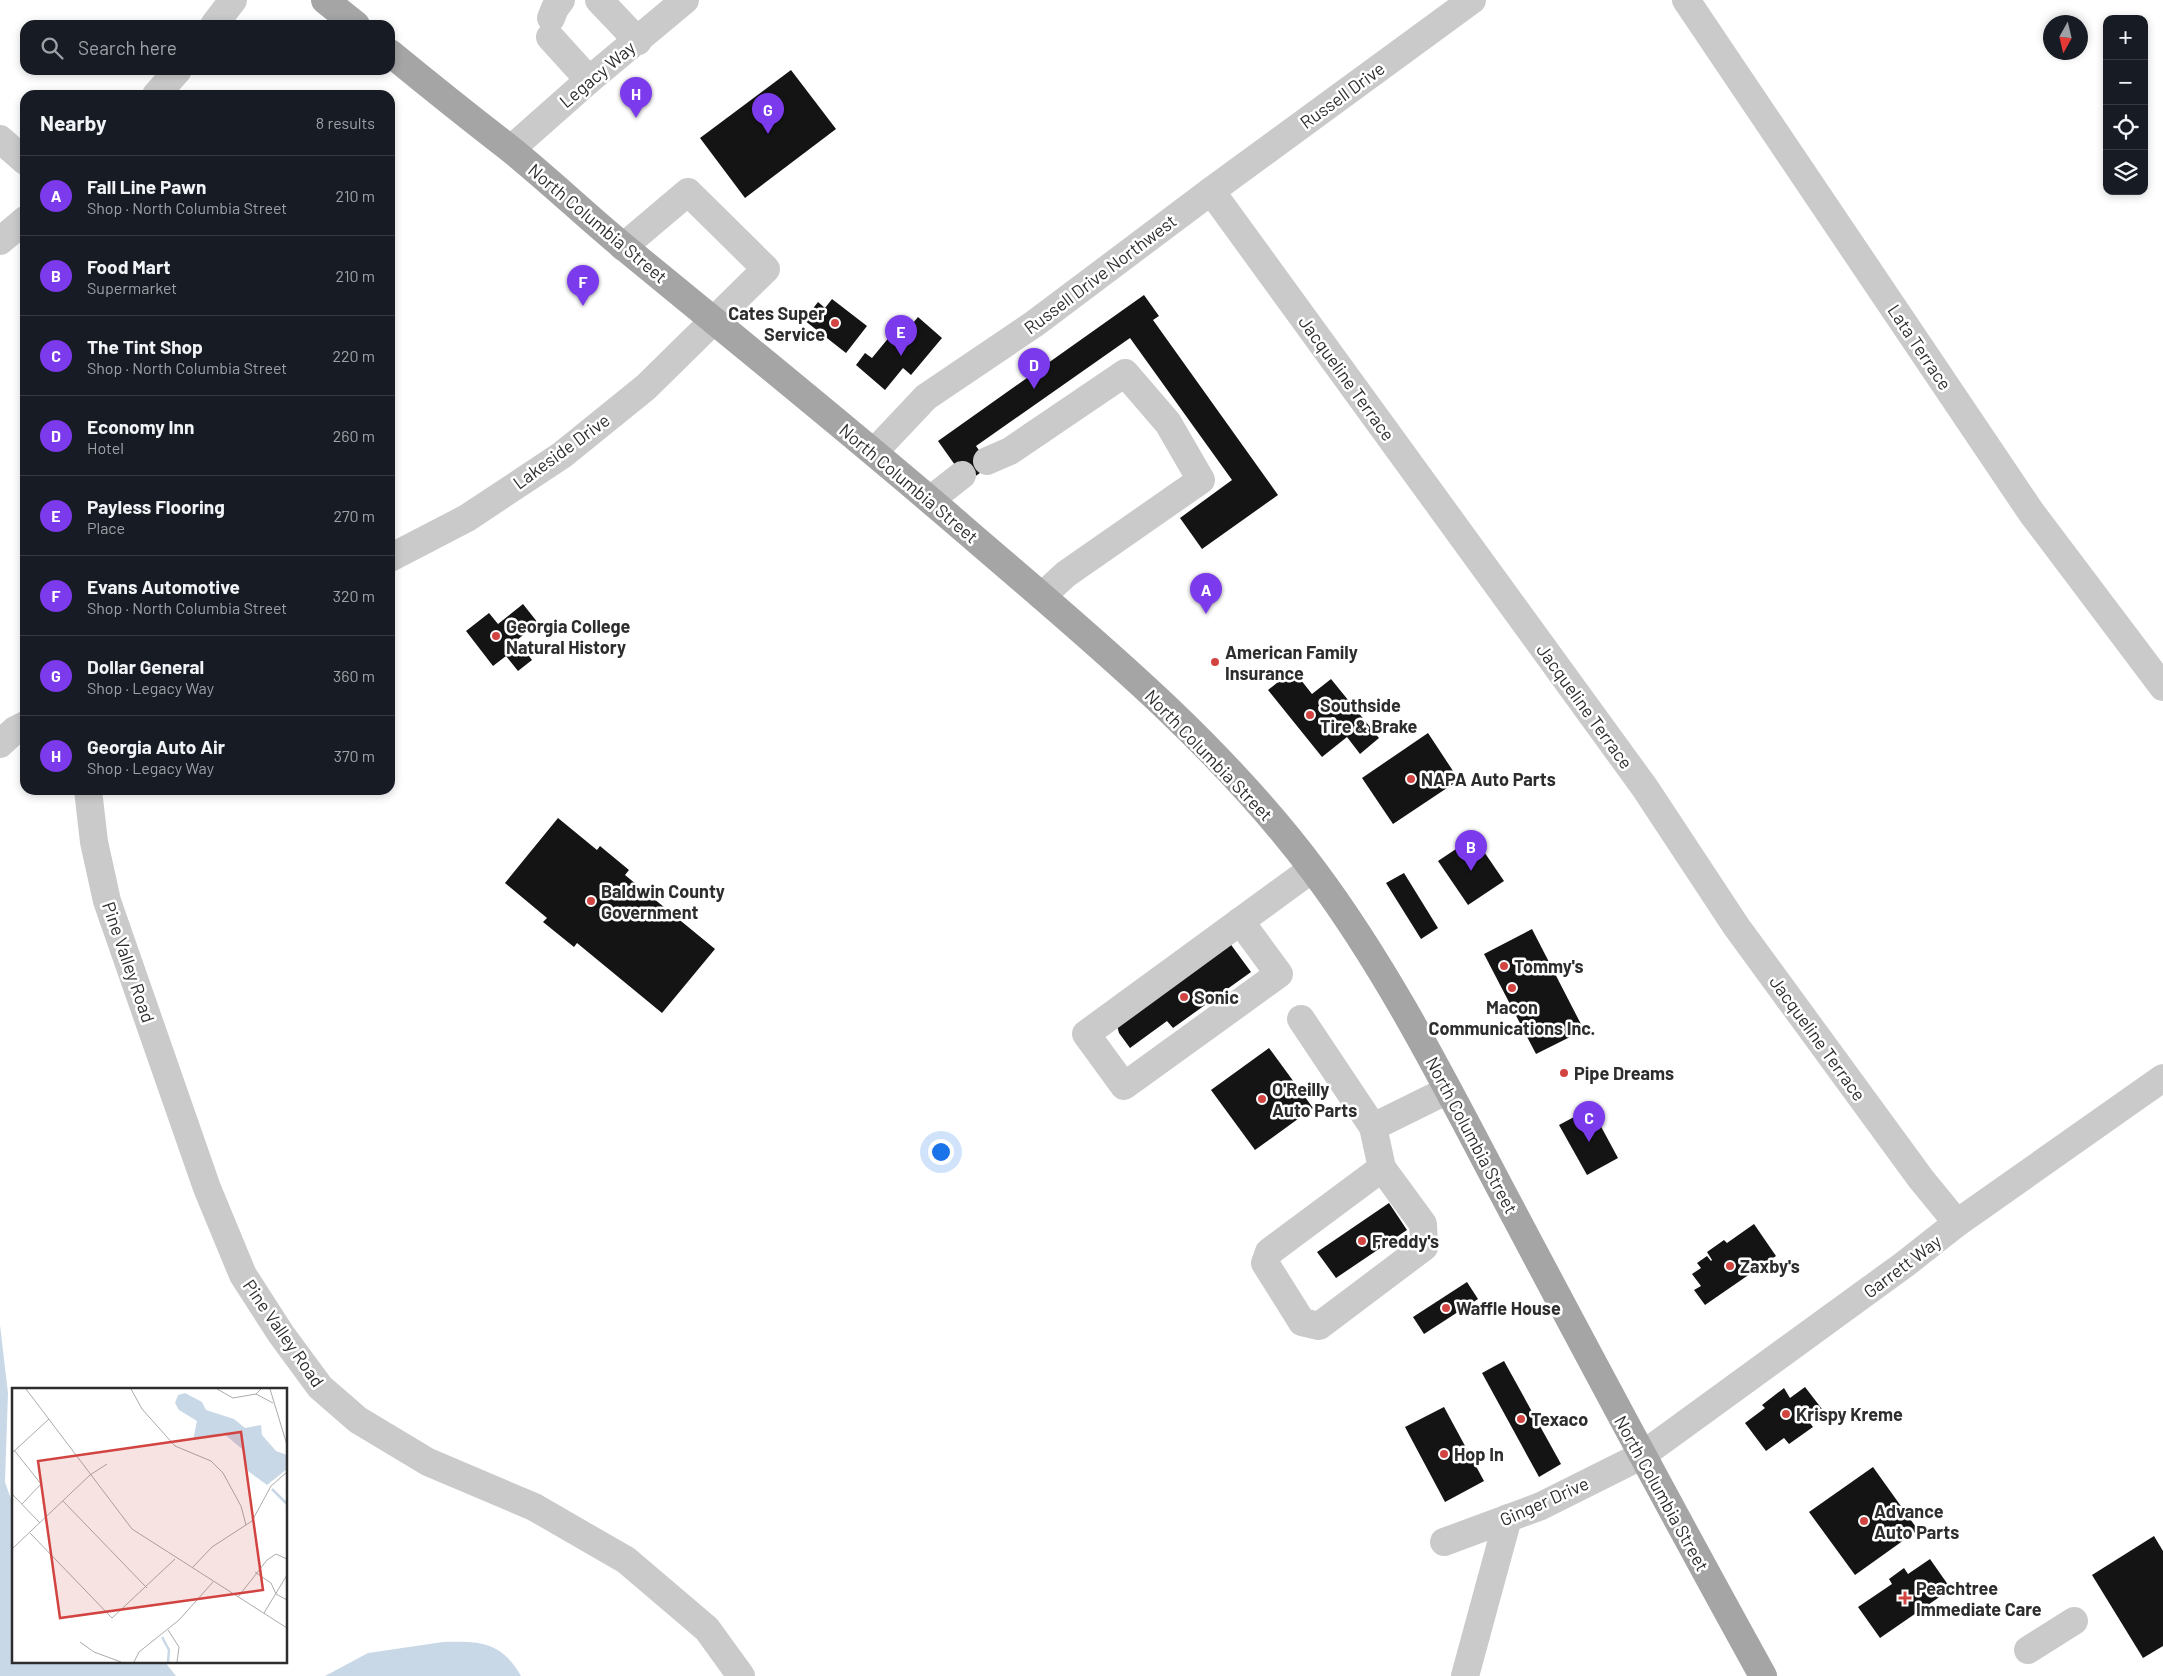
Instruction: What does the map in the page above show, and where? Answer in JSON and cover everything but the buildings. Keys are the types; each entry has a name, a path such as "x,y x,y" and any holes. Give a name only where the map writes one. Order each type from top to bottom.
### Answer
{"main road":[{"path":"326,0 350,20"},
{"name":"North Columbia Street","path":"395,57 510,149 623,247 874,452 1117,662 1239,780 1312,869 1371,954 1448,1090 1641,1456 1763,1676"}],"street":[{"path":"218,20 233,0"},
{"path":"599,0 638,41"},
{"name":"Legacy Way","path":"510,149 685,0"},
{"name":"Russell Drive","path":"1211,190 1472,0"},
{"name":"Lata Terrace","path":"1686,0 2031,512 2163,687"},
{"path":"554,18 589,80"},
{"path":"160,90 174,75"},
{"path":"0,139 20,157"},
{"name":"Russell Drive Northwest","path":"874,452 926,397 1034,324 1211,190"},
{"name":"Jacqueline Terrace","path":"1211,190 1645,788 1736,926 1921,1179 1957,1223"},
{"name":"Lakeside Drive","path":"395,555 467,518 562,455 646,387 766,269 688,192 623,247"},
{"path":"0,241 20,224"},
{"path":"987,461 1010,451 1125,373 1168,423 1201,480 1066,574 1042,596"},
{"path":"930,500 962,475"},
{"path":"0,744 20,728"},
{"name":"Pine Valley Road","path":"89,795 94,842 107,901 207,1188 243,1275 280,1334 320,1387 358,1420 428,1462 534,1507 626,1560 707,1629 741,1676"},
{"path":"1240,921 1279,974 1124,1086 1086,1034 1240,921 1312,869"},
{"path":"1301,1018 1373,1127 1382,1168 1423,1224 1424,1247 1319,1326 1302,1322 1266,1263 1269,1252 1382,1168"},
{"name":"Garrett Way","path":"1641,1456 1905,1264 1957,1223 2163,1078"},
{"path":"1373,1127 1448,1090"},
{"name":"Ginger Drive","path":"1444,1542 1541,1506 1641,1456"},
{"path":"1465,1676 1508,1518"},
{"path":"2028,1650 2074,1621"}],"water":[{"path":"0,1325 8,1393 5,1482 12,1502 12,1664 167,1664 176,1676 0,1676"},
{"path":"443,1642 468,1642 488,1645 505,1656 521,1676 325,1676 368,1653"}],"place":[{"name":"Georgia Auto Air","path":"636,118"},
{"name":"Dollar General","path":"768,134"},
{"name":"Evans Automotive","path":"583,306"},
{"name":"Cates Super Service","path":"835,323"},
{"name":"Payless Flooring","path":"901,356"},
{"name":"Economy Inn","path":"1034,389"},
{"name":"Fall Line Pawn","path":"1206,614"},
{"name":"Georgia College Natural History","path":"496,636"},
{"name":"American Family Insurance","path":"1215,662"},
{"name":"Southside Tire & Brake","path":"1310,715"},
{"name":"NAPA Auto Parts","path":"1411,779"},
{"name":"Food Mart","path":"1471,871"},
{"name":"Baldwin County Government","path":"591,901"},
{"name":"Tommy's","path":"1504,966"},
{"name":"Macon Communications Inc.","path":"1512,988"},
{"name":"Sonic","path":"1184,997"},
{"name":"Pipe Dreams","path":"1564,1073"},
{"name":"O'Reilly Auto Parts","path":"1262,1099"},
{"name":"The Tint Shop","path":"1589,1142"},
{"name":"Freddy's","path":"1362,1241"},
{"name":"Zaxby's","path":"1730,1266"},
{"name":"Waffle House","path":"1446,1308"},
{"name":"Krispy Kreme","path":"1786,1414"},
{"name":"Texaco","path":"1521,1419"},
{"name":"Hop In","path":"1444,1454"},
{"name":"Advance Auto Parts","path":"1864,1521"},
{"name":"Peachtree Immediate Care","path":"1905,1598"}]}
